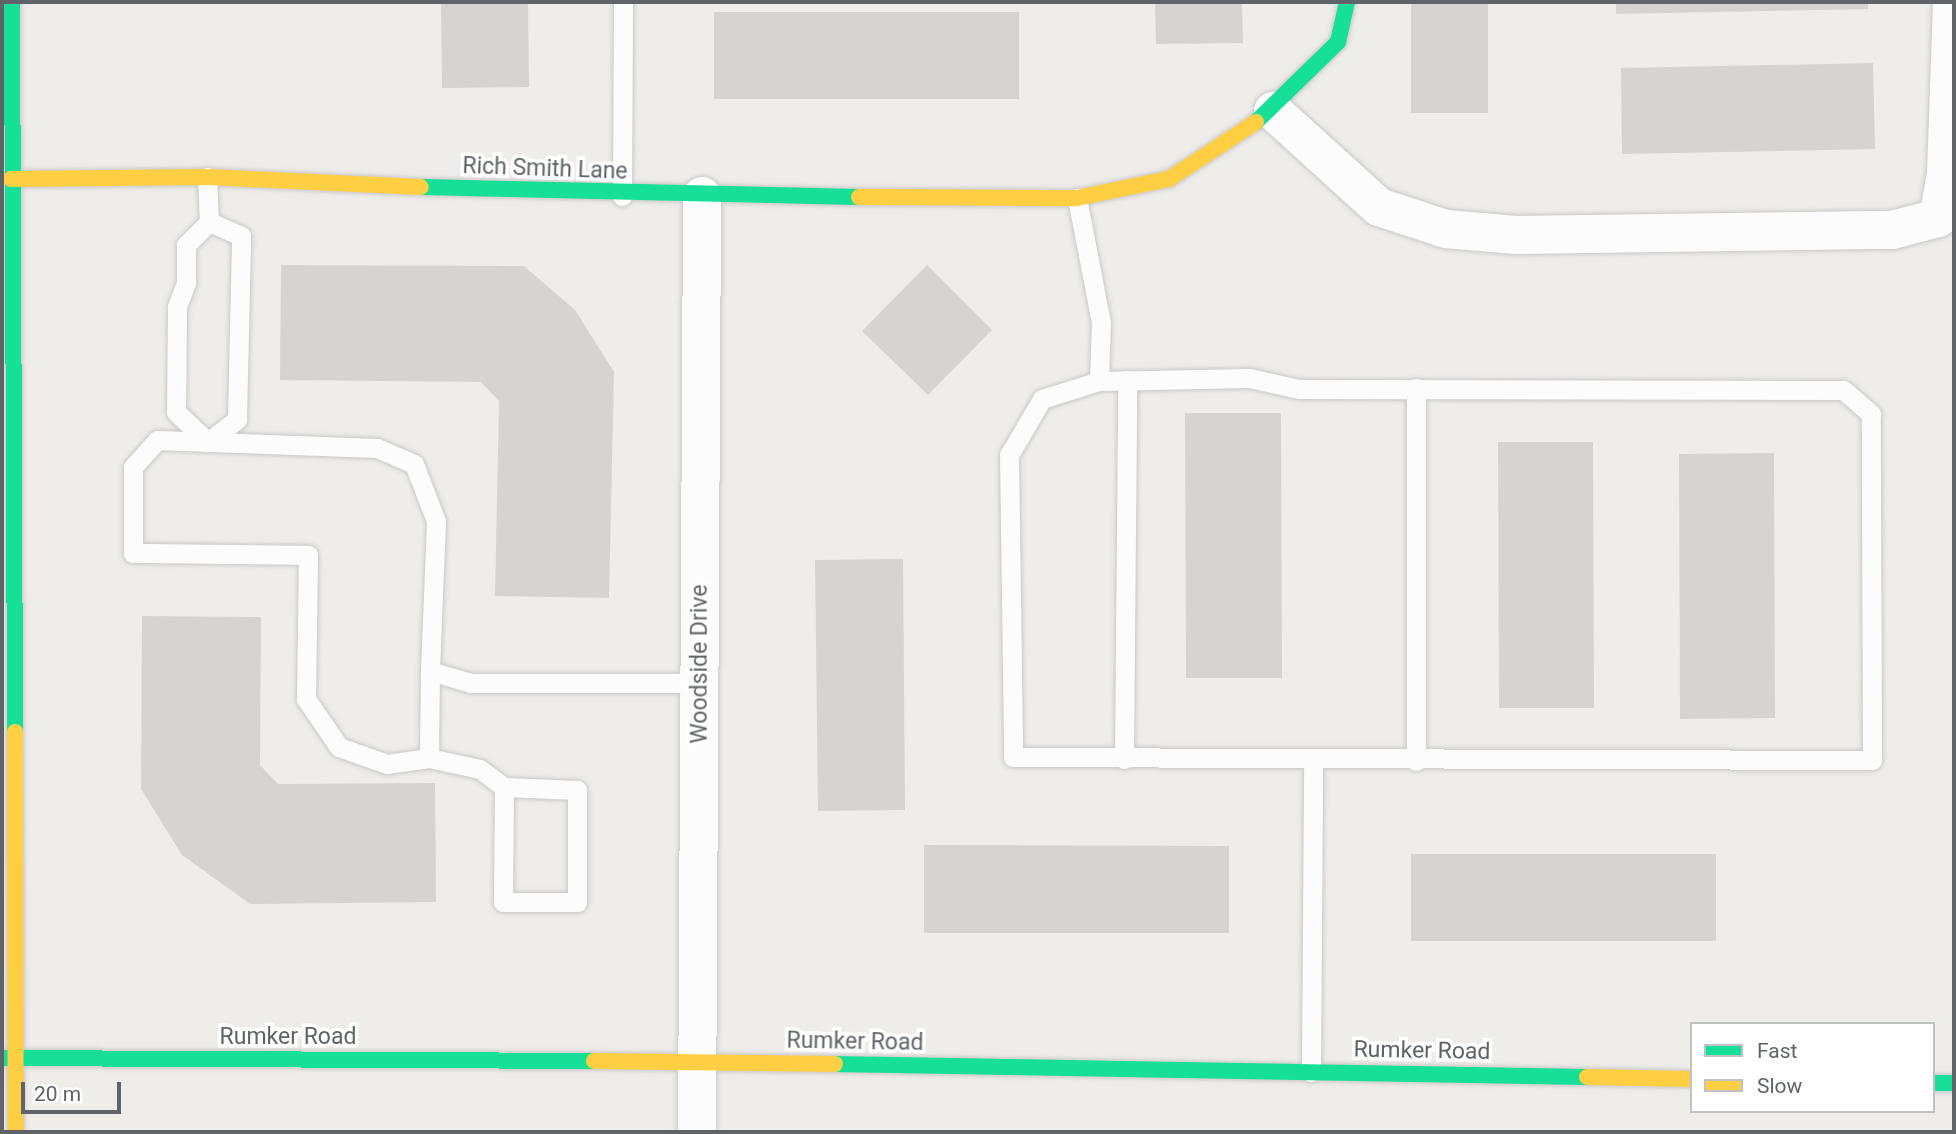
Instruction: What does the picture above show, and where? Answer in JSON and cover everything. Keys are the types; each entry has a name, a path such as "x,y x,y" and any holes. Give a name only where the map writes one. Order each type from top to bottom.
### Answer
{"street":[{"path":"12,2 9,1059 16,1132"},
{"name":"Rich Smith Lane","path":"11,179 207,177 622,196 1077,198 1169,179 1273,111 1338,42 1348,2"},
{"path":"1273,111 1379,207 1446,229 1516,235 1892,230 1938,218 1946,174 1952,2"},
{"name":"Woodside Drive","path":"697,1132 702,196"},
{"name":"Rumker Road","path":"9,1059 697,1062 1690,1079"},
{"path":"1935,1083 1954,1083"}],"lane":[{"path":"622,196 623,2"},
{"path":"207,177 209,222 186,245 186,284 177,307 176,412 208,442"},
{"path":"1077,198 1101,323 1099,381"},
{"path":"208,442 237,419 241,236 209,222"},
{"path":"1249,378 1299,388 1843,390 1871,414 1872,760 1416,761 1013,757 1009,455 1042,399 1099,381 1127,380 1249,378"},
{"path":"1124,759 1127,380"},
{"path":"1416,388 1416,761"},
{"path":"429,758 436,521 414,464 377,448 157,440 133,467 133,553 308,555 306,699 339,747 387,764 429,758 480,769 504,787 577,790 577,902 503,902 504,787"},
{"path":"430,671 471,683 699,682"},
{"path":"1311,1072 1313,760"}],"building":[{"path":"441,2 528,2 529,87 442,88"},
{"path":"1155,2 1242,2 1243,43 1156,44"},
{"path":"1411,2 1488,2 1488,113 1411,113"},
{"path":"1616,2 1868,2 1868,9 1616,14"},
{"path":"714,12 1019,12 1019,99 714,99"},
{"path":"1873,63 1875,149 1622,154 1621,68"},
{"path":"281,265 524,266 575,310 614,372 609,598 495,596 499,401 481,382 280,380"},
{"path":"927,265 992,330 928,395 862,331"},
{"path":"1185,413 1281,413 1282,678 1186,678"},
{"path":"1498,442 1593,442 1594,708 1499,708"},
{"path":"1774,453 1775,718 1680,719 1679,454"},
{"path":"903,559 905,810 818,811 815,560"},
{"path":"142,616 261,617 260,765 278,784 435,783 436,902 250,904 182,855 141,789"},
{"path":"924,845 1229,846 1229,933 924,933"},
{"path":"1411,854 1716,854 1716,941 1411,941"}],"traffic: fast":[{"path":"12,2 15,732"},
{"path":"1256,122 1338,42 1347,2"},
{"path":"421,187 859,197"},
{"path":"2,1058 594,1061"},
{"path":"835,1064 1587,1077"},
{"path":"1935,1083 1954,1083"}],"traffic: slow":[{"path":"859,197 1077,198 1169,179 1256,122"},
{"path":"11,179 207,177 421,187"},
{"path":"15,732 16,1132"},
{"path":"594,1061 835,1064"},
{"path":"1587,1077 1690,1079"}]}
